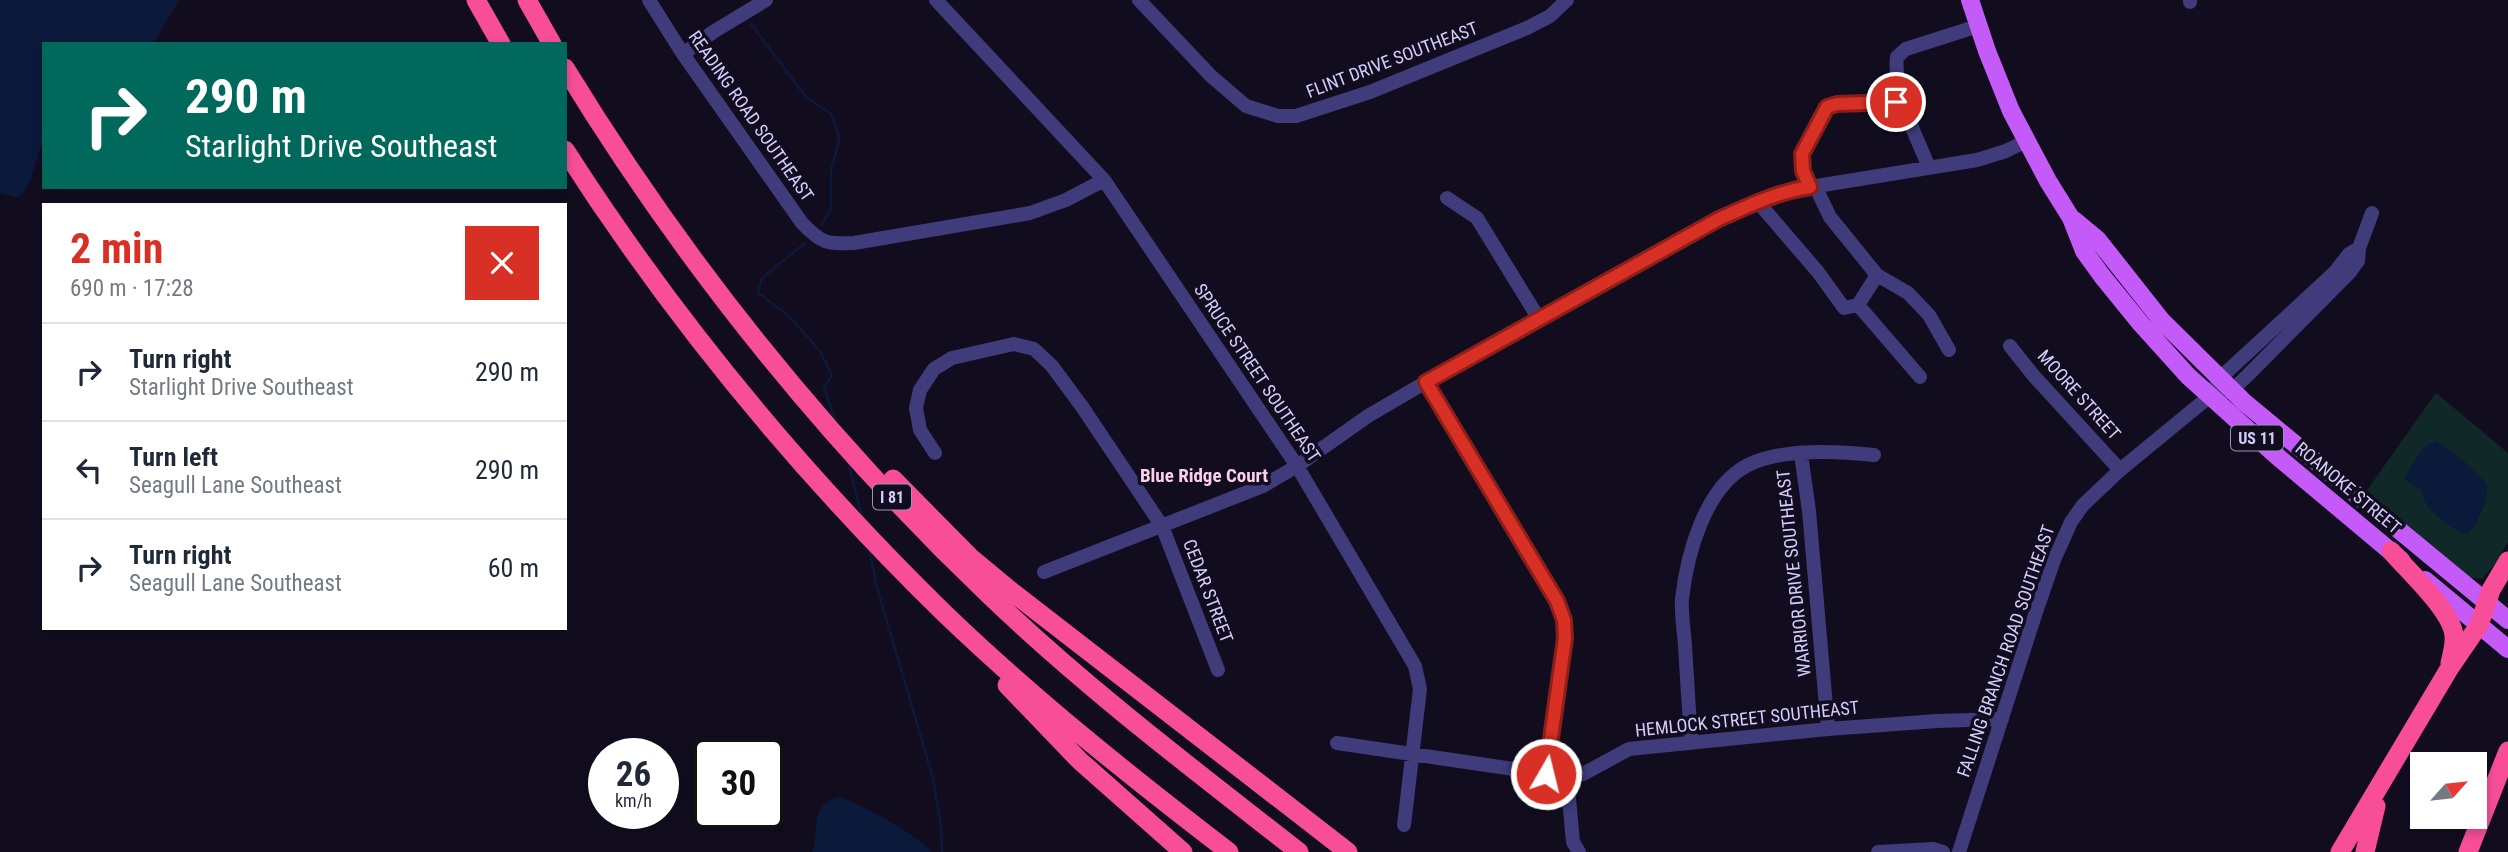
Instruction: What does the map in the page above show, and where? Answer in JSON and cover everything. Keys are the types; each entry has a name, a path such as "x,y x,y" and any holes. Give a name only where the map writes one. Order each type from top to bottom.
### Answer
{"highway":[{"path":"477,0 500,42"},
{"path":"527,0 551,42"},
{"name":"I 81","path":"567,71 620,154 697,264 805,400 851,453 947,555 1001,606 1106,699 1299,852"},
{"name":"I 81","path":"567,152 654,280 741,392 846,512 944,612 1069,725 1230,852"},
{"path":"697,264 879,464 970,557 1075,642 1348,852"},
{"path":"2391,551 2443,607 2452,625 2455,639 2449,669"},
{"path":"2340,852 2449,669 2479,625 2486,603 2508,561"},
{"path":"944,612 1010,688 1080,761 1183,852"},
{"path":"2468,852 2506,759"},
{"path":"2483,852 2498,806 2506,759"},
{"path":"2365,852 2370,821 2387,772"}],"main road":[{"name":"ROANOKE STREET","path":"1970,0 1996,75 2026,141 2071,218 2084,251 2141,324 2210,396 2278,457 2508,649"},
{"name":"ROANOKE STREET","path":"2071,218 2098,240 2162,321 2225,385 2508,620"}],"street":[{"name":"READING ROAD SOUTHEAST","path":"649,0 683,54 802,223 815,237 831,244 868,241 1030,214 1066,200 1104,180"},
{"path":"683,54 766,0"},
{"name":"SPRUCE STREET SOUTHEAST","path":"936,0 1104,180 1297,466 1415,666 1420,689 1404,825"},
{"name":"FLINT DRIVE SOUTHEAST","path":"1139,0 1211,76 1246,106 1278,116 1296,116 1370,92 1527,28 1550,16 1567,0"},
{"path":"1929,168 1903,100 1896,69 1897,57 1906,49 1978,26"},
{"path":"1903,100 1827,107 1802,154 1803,171 1830,217 1877,275 1909,293 1928,315 1949,350"},
{"path":"1044,572 1263,486 1297,466 1368,416 1426,382 1717,220 1757,201 1812,186 1977,160 2026,141"},
{"path":"1447,198 1477,218 1539,319"},
{"path":"1757,201 1818,272 1844,308 1858,305 1877,275"},
{"path":"2210,396 2350,272 2358,261 2359,248 2372,213"},
{"path":"1858,305 1920,377"},
{"name":"CEDAR STREET","path":"935,453 920,430 916,408 920,390 934,369 952,358 1014,344 1034,349 1052,366 1083,408 1162,526 1218,670"},
{"name":"MOORE STREET","path":"2010,346 2040,383 2120,470"},
{"path":"1426,382 1557,601 1564,620 1565,638 1546,774"},
{"name":"FALLING BRANCH ROAD SOUTHEAST","path":"1959,852 2061,541 2071,522 2083,505 2120,470 2210,396"},
{"path":"1691,742 1682,601 1693,545 1713,500 1728,479 1748,466 1773,456 1848,452 1874,455"},
{"name":"WARRIOR DRIVE SOUTHEAST","path":"1801,454 1809,511 1828,729"},
{"name":"HEMLOCK STREET SOUTHEAST","path":"1337,743 1567,777 1583,774 1629,749 1828,729 2002,719"},
{"path":"1567,777 1573,842 1579,852"},
{"path":"1878,852 1933,849 1943,852"}],"green space":[{"path":"2436,393 2508,453 2508,542 2498,560 2482,579 2469,577 2365,493"}],"water":[{"path":"0,0 179,0 153,42 42,42 42,143 30,182 22,194 17,197 0,193"},
{"path":"2437,441 2467,464 2487,484 2482,511 2467,534 2437,516 2424,500 2421,490 2405,479 2422,451"},
{"path":"837,797 887,820 932,852 812,852 818,814 822,807"}],"waterway":[{"path":"751,24 806,97 831,114 838,133 839,141 831,170 831,208 822,225"},
{"path":"805,243 762,278 758,293 789,316 820,351 832,376 824,387 836,423"},
{"path":"848,462 862,517"},
{"path":"870,551 876,584 933,778 942,852"}],"district":[{"name":"Blue Ridge Court","path":"1204,475"}],"route":[{"path":"1546,774 1565,638 1564,620 1557,601 1426,382 1717,220 1757,201 1810,187 1803,171 1802,154 1827,107 1837,104 1896,102"}]}
